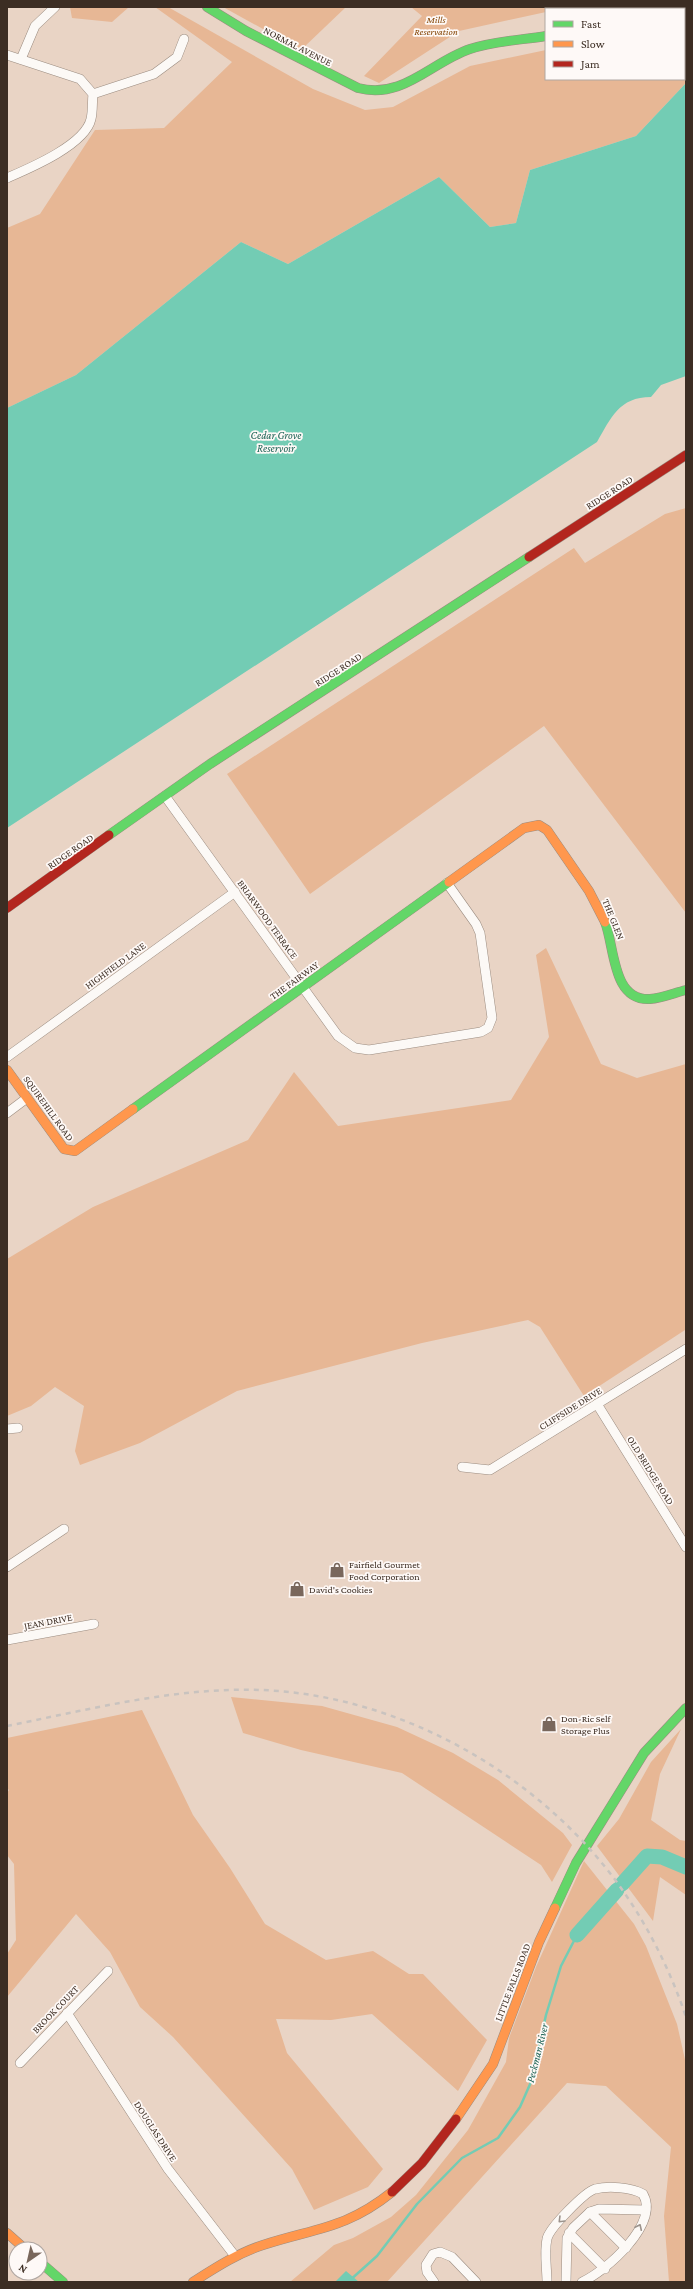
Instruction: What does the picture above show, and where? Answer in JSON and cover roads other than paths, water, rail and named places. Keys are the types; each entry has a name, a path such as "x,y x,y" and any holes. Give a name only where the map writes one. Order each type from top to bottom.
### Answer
{"street":[{"path":"21,59 34,26 55,7"},
{"name":"NORMAL AVENUE","path":"207,7 246,31 358,88 371,93 384,93 394,89 460,52 482,46 545,36"},
{"path":"92,94 154,74 177,57 184,39"},
{"path":"7,55 80,79 92,94 91,119 85,131 51,158 7,178"},
{"name":"RIDGE ROAD","path":"7,908 210,764 686,455"},
{"name":"BRIARWOOD TERRACE","path":"165,796 338,1036 355,1048 376,1049 476,1033 488,1028 492,1018 482,940 476,924 447,883"},
{"name":"THE GLEN","path":"524,828 537,824 547,830 594,900 608,930 620,982 626,991 634,997 645,999 686,990"},
{"name":"THE FAIRWAY","path":"77,1150 524,828"},
{"name":"HIGHFIELD LANE","path":"7,1057 235,892"},
{"name":"SQUIREHILL ROAD","path":"7,1070 64,1149 70,1152 77,1150"},
{"path":"7,1113 27,1098"},
{"name":"CLIFFSIDE DRIVE","path":"462,1467 490,1470 686,1349"},
{"name":"OLD BRIDGE ROAD","path":"597,1404 686,1547"},
{"path":"7,1429 18,1428"},
{"path":"7,1567 64,1529"},
{"name":"JEAN DRIVE","path":"7,1640 94,1624"},
{"name":"LITTLE FALLS ROAD","path":"193,2282 235,2256 263,2245 346,2221 371,2208 407,2180 440,2142 484,2081 493,2064 539,1942 576,1863 640,1759 664,1730 686,1708"},
{"name":"BROOK COURT","path":"20,2063 108,1971"},
{"name":"DOUGLAS DRIVE","path":"67,2013 168,2169 235,2256"},
{"path":"546,2282 546,2245 549,2234 589,2193 598,2189 632,2189 643,2194 646,2203 645,2210 637,2231 626,2248 605,2269 582,2282"},
{"path":"566,2282 566,2243 569,2233 590,2212 604,2208 645,2210"},
{"path":"590,2212 626,2248"},
{"path":"7,2233 16,2241"},
{"path":"569,2233 605,2269"},
{"path":"434,2282 426,2272 426,2265 433,2254 440,2252 452,2257 476,2282"},
{"path":"48,2269 63,2282"}],"water":[{"name":"Cedar Grove Reservoir","path":"686,83 686,376 661,385 651,397 640,398 624,405 617,410 597,442 7,828 7,408 76,375 241,242 288,264 439,177 490,227 516,223 530,170 636,136"},
{"path":"346,2271 359,2282 335,2282"}],"waterway":[{"name":"Peckman River","path":"622,1884 647,1856 662,1857 686,1867"},
{"name":"Peckman River","path":"577,1935 617,1890"},
{"name":"Peckman River","path":"348,2282 377,2256 417,2204 462,2158 498,2138 520,2107 531,2082 546,2015 561,1966 577,1935"}],"railway":[{"path":"7,1726 134,1700 197,1692 229,1690 261,1690 312,1695 363,1707 412,1724 460,1746 504,1774 546,1806 583,1842 616,1881 647,1929 673,1981 686,2017"}],"place":[{"name":"Fairfield Gourmet Food Corporation","path":"337,1570"},
{"name":"David's Cookies","path":"297,1589"},
{"name":"Don-Ric Self Storage Plus","path":"549,1724"}],"park label":[{"name":"Mills Reservation","path":"436,24"}]}
